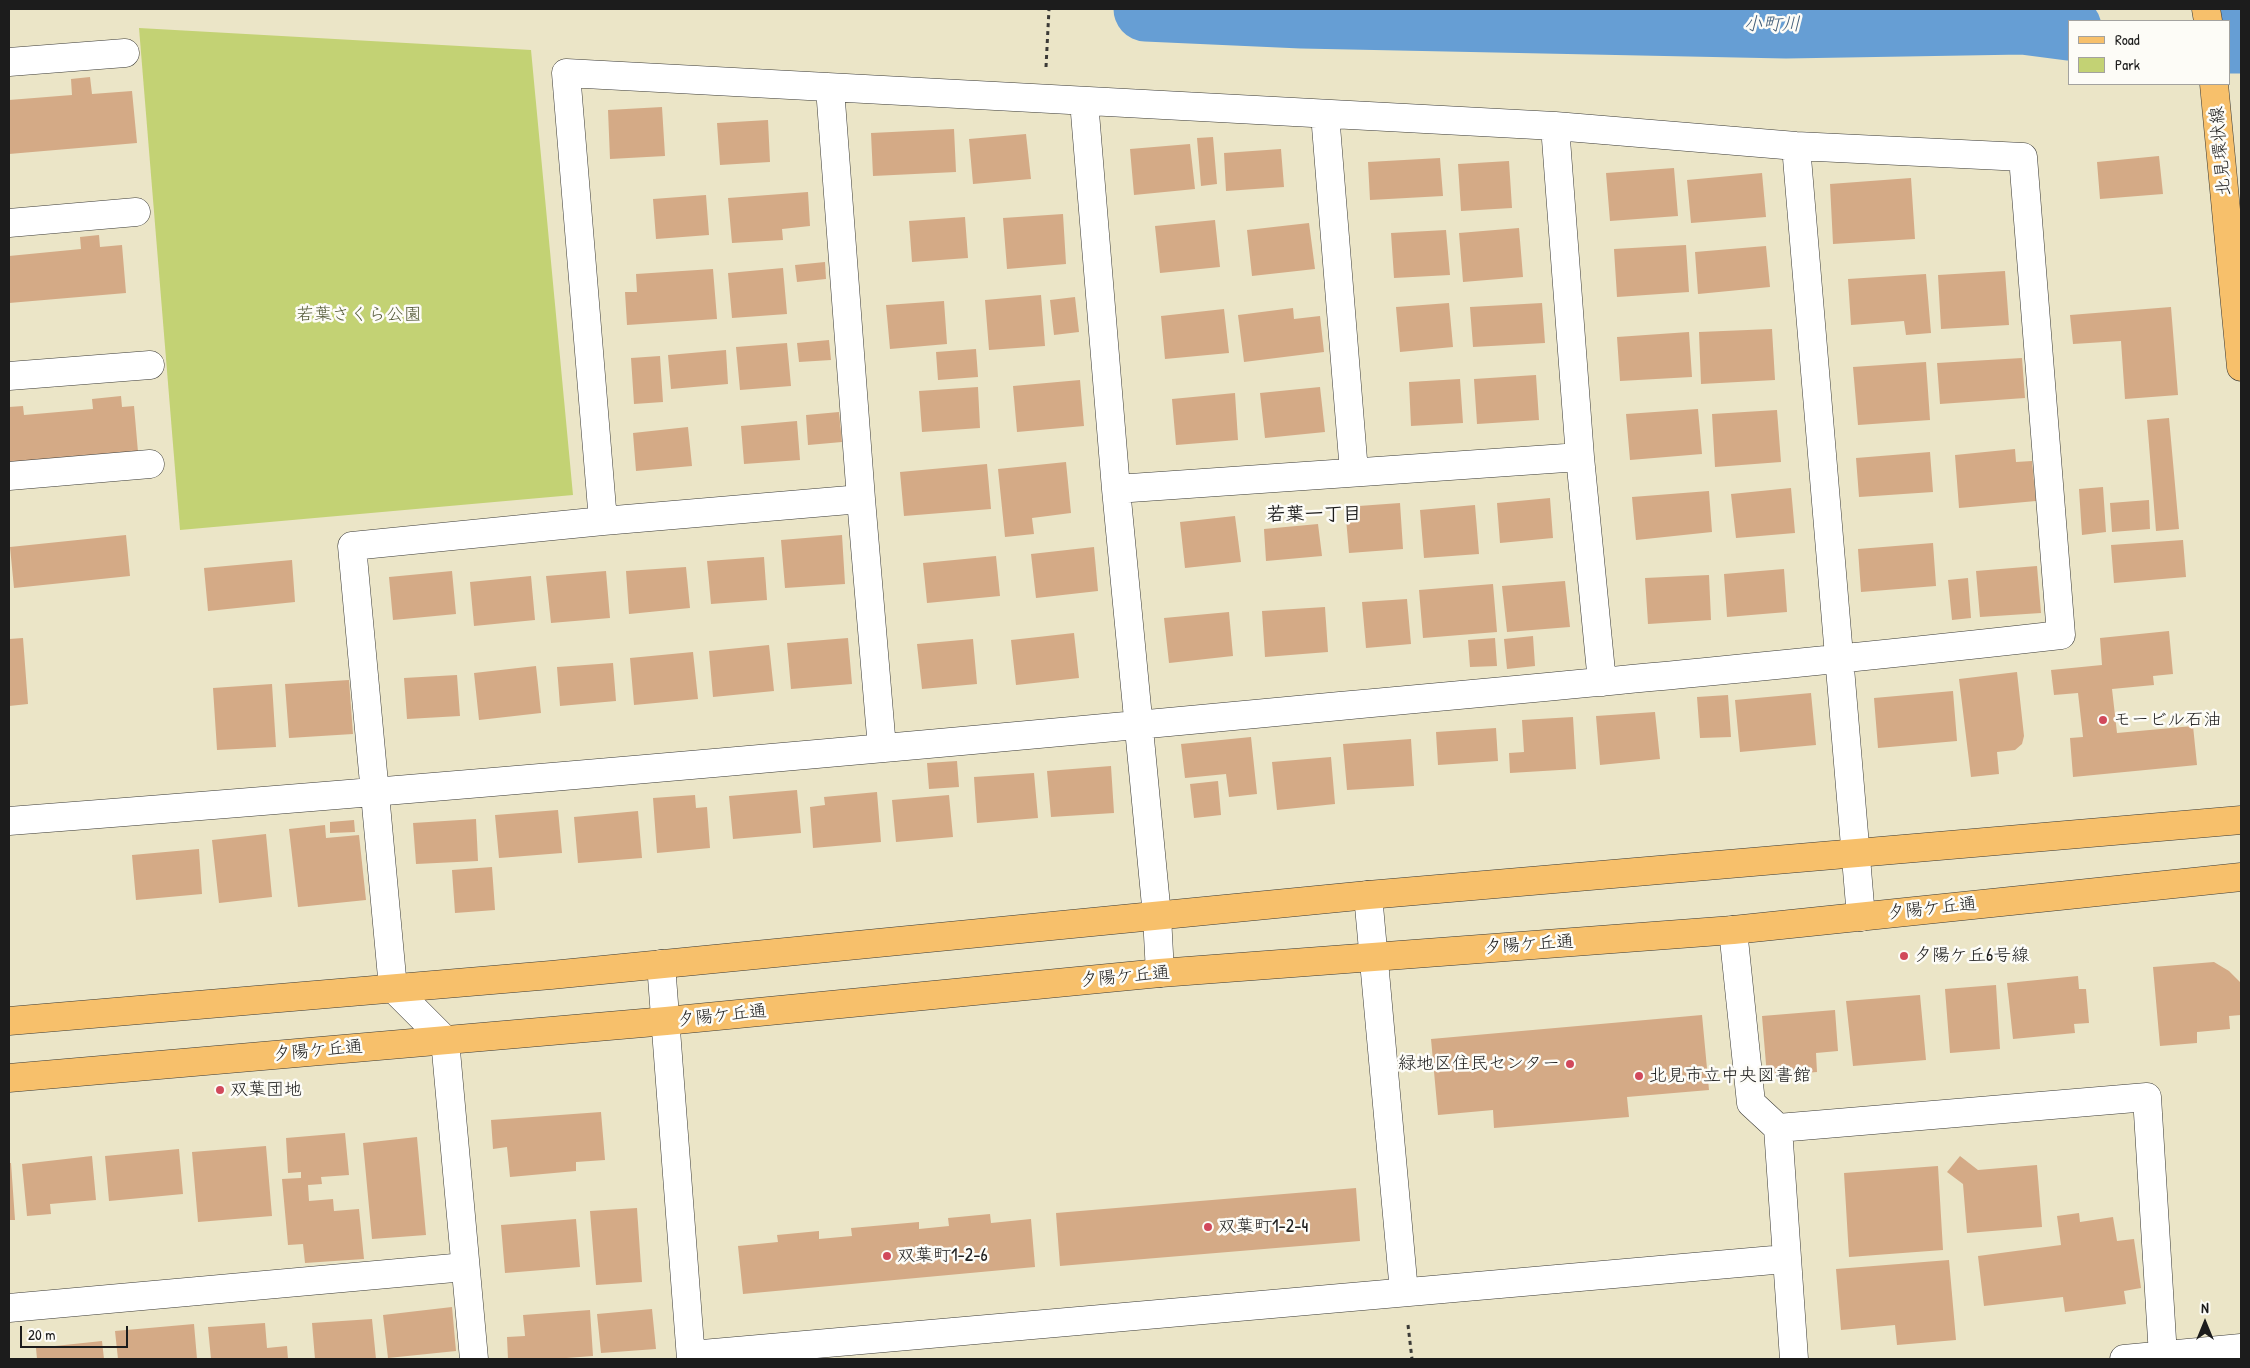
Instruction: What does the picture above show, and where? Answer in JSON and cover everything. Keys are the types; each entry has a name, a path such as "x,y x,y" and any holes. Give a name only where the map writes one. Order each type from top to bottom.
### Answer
{"main road":[{"name":"北見環状線","path":"2214,85 2241,368"},
{"path":"9,1021 661,964 1368,895 2241,820"},
{"name":"夕陽ケ丘通","path":"9,1078 666,1022 1160,973 1733,930 2241,876"}],"street":[{"path":"9,62 125,53"},
{"path":"9,821 376,793 1139,725 1838,660 2061,635 2023,157 1796,146 1555,126 566,73 603,520"},
{"path":"830,88 882,748"},
{"path":"1084,101 1116,490 1157,916 1160,973"},
{"path":"1325,114 1354,472"},
{"path":"1555,126 1580,457 1602,682"},
{"path":"1796,146 1861,917"},
{"path":"9,223 136,212"},
{"path":"9,376 150,365"},
{"path":"1116,490 1580,457"},
{"path":"9,476 150,464"},
{"path":"474,1359 445,1040 393,988 352,546 603,520 861,499"},
{"path":"1368,895 1404,1292"},
{"path":"1733,930 1751,1103 1778,1128 1794,1359"},
{"path":"661,964 691,1357 1786,1258"},
{"path":"1778,1128 2147,1097 2163,1356"},
{"path":"9,1308 465,1268"},
{"path":"2124,1359 2241,1348"}],"path":[{"path":"1047,63 1049,9"}],"green space":[{"name":"若葉さくら公園","path":"139,28 531,50 573,495 180,530"}],"building":[{"path":"90,77 92,94 132,91 137,143 9,154 9,100 72,95 71,79"},
{"path":"662,107 665,156 610,159 608,110"},
{"path":"768,120 770,162 720,165 717,123"},
{"path":"954,129 956,172 873,176 871,133"},
{"path":"1026,134 1031,179 973,184 969,139"},
{"path":"1213,137 1217,184 1201,186 1197,138"},
{"path":"1190,144 1195,189 1134,195 1130,149"},
{"path":"1281,149 1284,187 1226,191 1224,153"},
{"path":"2159,156 2163,194 2100,199 2097,162"},
{"path":"1440,158 1443,196 1370,200 1368,162"},
{"path":"1509,161 1512,208 1461,211 1458,164"},
{"path":"1674,168 1678,216 1610,221 1606,173"},
{"path":"1762,173 1766,217 1691,223 1687,180"},
{"path":"1911,178 1915,239 1833,244 1830,184"},
{"path":"808,192 810,226 782,229 783,240 732,243 728,198"},
{"path":"706,195 709,235 656,239 653,199"},
{"path":"1063,214 1066,264 1007,269 1003,218"},
{"path":"965,217 968,258 912,262 909,221"},
{"path":"1215,220 1220,267 1160,273 1155,226"},
{"path":"1309,223 1315,269 1252,276 1247,230"},
{"path":"1519,228 1523,277 1463,282 1459,233"},
{"path":"1446,230 1450,275 1394,278 1391,233"},
{"path":"99,235 100,247 122,245 126,293 9,303 9,256 81,249 80,237"},
{"path":"1686,245 1689,292 1617,297 1614,249"},
{"path":"1766,246 1770,287 1698,294 1695,252"},
{"path":"825,262 826,279 797,282 795,265"},
{"path":"783,268 787,314 732,318 728,273"},
{"path":"713,269 717,319 627,325 625,292 637,292 636,274"},
{"path":"2005,271 2009,325 1941,329 1938,275"},
{"path":"1926,274 1931,333 1906,335 1904,321 1851,325 1848,279"},
{"path":"1041,295 1045,346 989,350 985,300"},
{"path":"1075,297 1079,332 1054,335 1050,300"},
{"path":"944,301 947,344 890,349 886,305"},
{"path":"1449,303 1453,347 1400,352 1396,307"},
{"path":"1542,303 1545,343 1473,347 1470,307"},
{"path":"2171,307 2178,395 2125,399 2121,341 2073,344 2070,315"},
{"path":"1293,308 1294,319 1320,316 1324,352 1244,362 1238,315"},
{"path":"1224,309 1229,353 1165,359 1161,316"},
{"path":"1772,329 1775,380 1701,384 1699,332"},
{"path":"1689,332 1692,377 1620,381 1617,337"},
{"path":"829,340 831,360 799,362 797,343"},
{"path":"787,343 791,386 740,390 736,347"},
{"path":"976,349 978,377 938,380 936,352"},
{"path":"726,350 728,384 671,389 668,355"},
{"path":"660,356 663,402 634,404 631,358"},
{"path":"2022,358 2025,398 1940,404 1937,363"},
{"path":"1926,362 1930,420 1858,425 1853,367"},
{"path":"1536,375 1539,420 1477,424 1474,379"},
{"path":"1460,379 1463,423 1411,426 1409,382"},
{"path":"1080,380 1084,426 1017,432 1013,386"},
{"path":"978,387 980,428 922,432 919,391"},
{"path":"1320,387 1325,432 1265,438 1260,393"},
{"path":"1235,393 1238,440 1176,445 1172,399"},
{"path":"121,396 122,407 134,406 138,452 9,464 9,407 23,406 24,415 93,409 92,399"},
{"path":"1698,409 1702,454 1630,460 1626,414"},
{"path":"1777,410 1781,462 1715,467 1712,414"},
{"path":"839,412 842,442 808,445 806,415"},
{"path":"2169,418 2179,529 2156,531 2147,420"},
{"path":"797,421 800,460 744,464 741,426"},
{"path":"688,427 692,466 636,471 633,433"},
{"path":"2015,449 2016,462 2032,461 2036,501 1959,508 1955,455"},
{"path":"1930,452 1933,492 1859,497 1856,458"},
{"path":"1066,462 1071,513 1032,518 1034,534 1005,537 998,469"},
{"path":"987,464 991,509 904,516 900,472"},
{"path":"2103,487 2106,532 2082,535 2079,489"},
{"path":"1791,488 1795,533 1736,538 1731,494"},
{"path":"1709,491 1712,532 1636,540 1632,497"},
{"path":"1550,498 1553,538 1500,543 1497,503"},
{"path":"2149,500 2150,529 2112,532 2110,503"},
{"path":"1400,503 1403,549 1349,553 1345,507"},
{"path":"1475,505 1479,554 1424,558 1420,510"},
{"path":"1235,516 1241,562 1185,568 1180,522"},
{"path":"1318,524 1322,556 1266,561 1264,529"},
{"path":"126,535 130,576 14,588 10,547"},
{"path":"842,535 845,584 785,588 781,540"},
{"path":"2183,540 2186,577 2114,583 2111,545"},
{"path":"1933,543 1936,586 1861,592 1858,549"},
{"path":"1094,547 1098,591 1036,598 1031,554"},
{"path":"996,556 1000,596 927,603 923,563"},
{"path":"764,557 767,600 711,604 707,561"},
{"path":"292,560 295,602 208,611 204,568"},
{"path":"2037,566 2041,613 1980,617 1976,571"},
{"path":"686,567 690,608 629,614 626,571"},
{"path":"1784,569 1787,612 1727,617 1724,574"},
{"path":"452,571 456,614 393,620 389,577"},
{"path":"606,571 610,618 551,623 546,576"},
{"path":"1709,575 1711,620 1648,624 1645,578"},
{"path":"531,576 535,620 474,626 470,582"},
{"path":"1968,578 1971,618 1952,620 1948,580"},
{"path":"1565,581 1570,627 1507,632 1502,586"},
{"path":"1493,584 1497,632 1423,638 1419,590"},
{"path":"1407,599 1411,644 1366,648 1362,602"},
{"path":"1325,607 1328,652 1265,657 1262,611"},
{"path":"1229,612 1233,656 1169,663 1164,618"},
{"path":"2169,631 2173,674 2153,676 2154,685 2112,689 2117,733 2193,726 2197,765 2073,777 2070,738 2083,737 2078,693 2054,695 2051,670 2102,665 2100,638"},
{"path":"1074,633 1079,678 1016,685 1011,640"},
{"path":"1533,636 1535,666 1507,669 1504,639"},
{"path":"23,638 28,704 9,706 9,639"},
{"path":"848,638 852,684 791,689 787,643"},
{"path":"1495,638 1497,666 1470,667 1468,640"},
{"path":"973,639 977,684 922,689 917,644"},
{"path":"769,645 774,691 713,697 709,651"},
{"path":"693,652 698,699 634,705 630,658"},
{"path":"613,663 616,701 560,706 557,667"},
{"path":"536,666 541,713 479,720 474,673"},
{"path":"2017,672 2024,736 2022,744 2015,750 1997,752 1999,774 1971,777 1959,679"},
{"path":"457,675 460,716 407,719 404,678"},
{"path":"349,680 353,734 289,738 285,684"},
{"path":"272,684 276,747 217,750 213,688"},
{"path":"1953,691 1957,741 1878,748 1874,698"},
{"path":"1811,693 1816,745 1740,752 1735,700"},
{"path":"1728,695 1731,737 1700,738 1697,697"},
{"path":"1655,712 1660,759 1600,765 1596,716"},
{"path":"1573,717 1576,769 1510,773 1509,753 1524,752 1522,720"},
{"path":"1496,728 1498,761 1438,765 1436,732"},
{"path":"1251,737 1257,794 1229,797 1226,774 1185,778 1181,744"},
{"path":"1411,739 1414,786 1347,790 1343,744"},
{"path":"1331,757 1335,804 1277,810 1272,762"},
{"path":"957,761 959,787 929,789 927,763"},
{"path":"1111,766 1114,813 1051,817 1047,771"},
{"path":"1034,773 1038,818 977,823 974,777"},
{"path":"1218,781 1221,815 1194,818 1190,784"},
{"path":"797,790 801,833 733,839 729,796"},
{"path":"877,792 881,842 813,848 810,807 825,805 824,797"},
{"path":"695,795 696,808 707,807 710,848 657,853 653,798"},
{"path":"949,795 953,837 896,842 892,800"},
{"path":"558,810 562,853 499,858 495,815"},
{"path":"638,811 642,858 578,863 574,817"},
{"path":"476,819 478,861 416,864 413,823"},
{"path":"354,820 355,832 330,833 330,822"},
{"path":"325,825 326,838 359,835 366,900 298,907 289,829"},
{"path":"266,834 272,897 219,903 212,840"},
{"path":"199,849 202,894 136,900 132,855"},
{"path":"492,867 495,910 455,913 452,870"},
{"path":"2214,962 2229,971 2241,983 2241,1015 2229,1016 2230,1029 2197,1032 2197,1043 2160,1046 2153,967"},
{"path":"2078,976 2079,989 2086,989 2089,1023 2074,1024 2075,1033 2013,1039 2007,983"},
{"path":"1996,985 2000,1049 1950,1053 1945,989"},
{"path":"1920,995 1926,1060 1853,1066 1846,1001"},
{"path":"1835,1010 1838,1051 1816,1053 1817,1072 1767,1076 1762,1016"},
{"name":"緑地区住民センター","path":"1702,1015 1709,1090 1627,1097 1629,1117 1494,1128 1493,1110 1438,1115 1431,1039"},
{"path":"601,1112 605,1160 576,1162 576,1171 510,1177 507,1147 493,1149 491,1120"},
{"path":"345,1133 349,1175 321,1177 322,1184 308,1185 309,1201 333,1199 334,1211 359,1209 364,1259 305,1263 303,1244 288,1245 282,1179 301,1178 301,1172 288,1173 286,1138"},
{"path":"417,1137 426,1235 372,1239 363,1143"},
{"path":"266,1146 272,1216 198,1222 192,1152"},
{"path":"179,1149 183,1194 109,1201 105,1156"},
{"path":"92,1156 96,1200 50,1204 51,1214 27,1216 22,1164"},
{"path":"1960,1156 1978,1170 2037,1165 2042,1227 1967,1233 1963,1184 1947,1172"},
{"path":"9,1163 11,1163 15,1220 9,1220"},
{"path":"1938,1166 1943,1250 1849,1257 1844,1173"},
{"name":"双葉町1-2-4","path":"1356,1188 1360,1241 1060,1266 1056,1213"},
{"path":"637,1208 642,1282 596,1285 590,1211"},
{"path":"2079,1213 2080,1222 2113,1217 2117,1241 2134,1239 2141,1288 2124,1291 2126,1304 2065,1312 2063,1297 1984,1306 1978,1256 2061,1245 2057,1216"},
{"name":"双葉町1-2-6","path":"990,1214 991,1223 1031,1219 1035,1267 743,1294 738,1246 778,1242 777,1235 819,1231 819,1239 852,1236 851,1228 919,1222 919,1229 949,1226 948,1218"},
{"path":"576,1219 580,1267 505,1273 501,1225"},
{"path":"1949,1260 1956,1340 1897,1345 1895,1325 1841,1330 1836,1269"},
{"path":"452,1307 456,1351 388,1358 383,1315"},
{"path":"652,1309 656,1349 601,1353 597,1314"},
{"path":"590,1310 593,1356 553,1359 508,1359 507,1337 525,1336 523,1315"},
{"path":"372,1319 376,1359 315,1359 312,1323"},
{"path":"265,1323 267,1348 287,1346 288,1359 211,1359 208,1327"},
{"path":"194,1324 197,1359 118,1359 115,1331"},
{"path":"102,1341 104,1359 37,1359 36,1348"}],"waterway":[{"name":"小町川","path":"1146,9 1302,16 1786,26 2023,22 2068,28"},
{"name":"小町川","path":"2230,41 2241,41"}],"place":[{"name":"モービル石油","path":"2103,720"},
{"name":"夕陽ケ丘6号線","path":"1904,956"},
{"name":"緑地区住民センター","path":"1570,1064"},
{"name":"北見市立中央図書館","path":"1639,1076"},
{"name":"双葉団地","path":"220,1090"},
{"name":"双葉町1-2-4","path":"1208,1227"},
{"name":"双葉町1-2-6","path":"887,1256"}],"district":[{"name":"若葉一丁目","path":"1314,515"}]}
